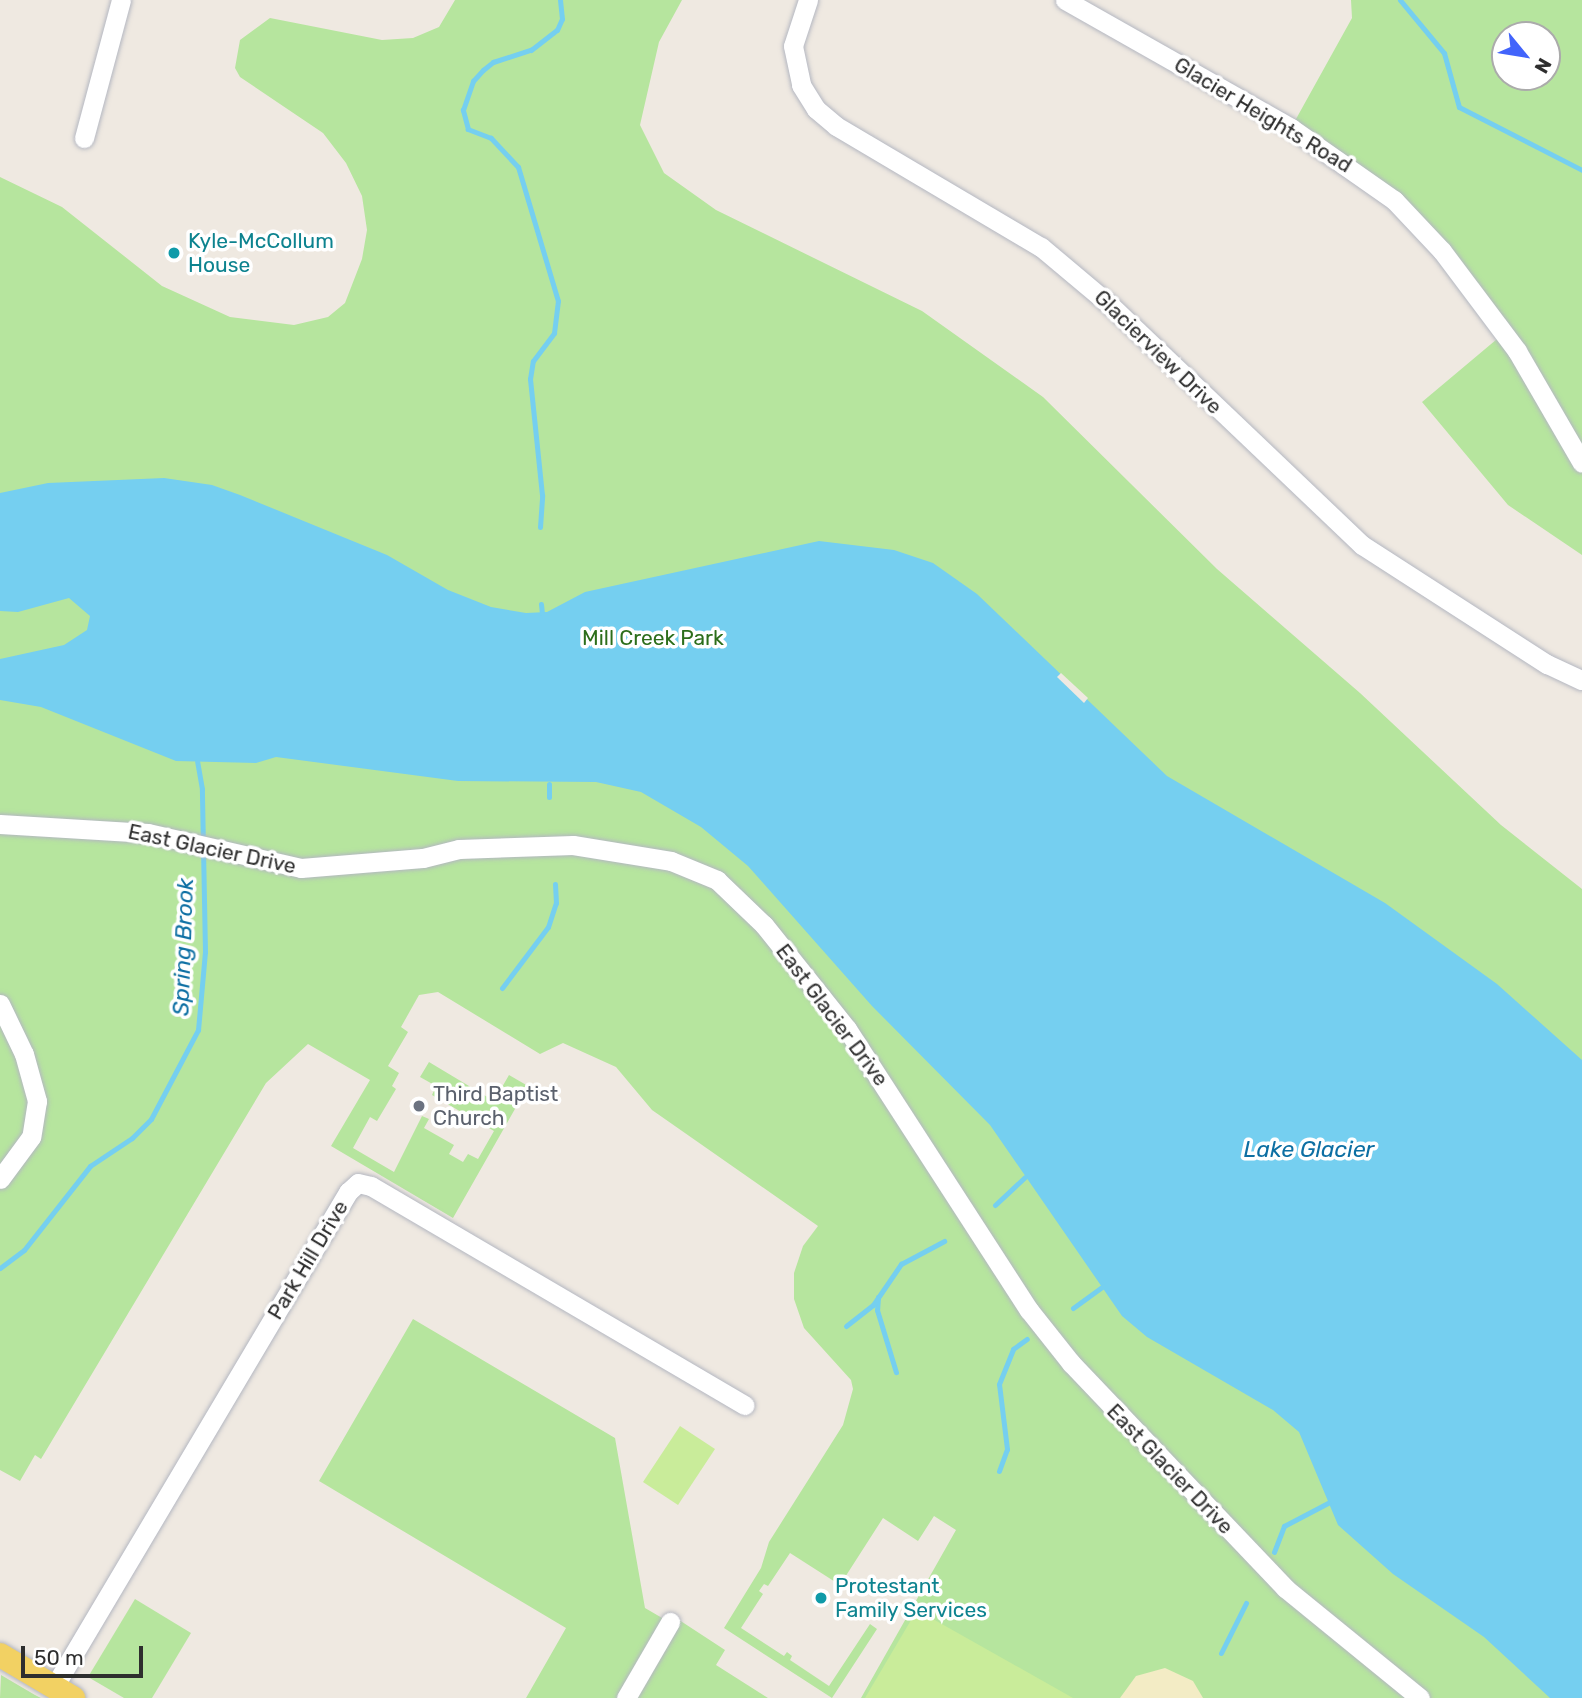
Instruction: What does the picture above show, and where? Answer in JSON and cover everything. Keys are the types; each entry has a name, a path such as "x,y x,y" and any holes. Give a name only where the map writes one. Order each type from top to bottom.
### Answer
{"main road":[{"path":"0,1655 64,1692"}],"street":[{"path":"84,138 121,0"},
{"name":"Glacierview Drive","path":"808,0 793,46 801,85 816,109 836,126 1050,254 1110,305 1362,545 1535,657 1582,680"},
{"name":"Glacier Heights Road","path":"1065,0 1314,142 1394,200 1442,251 1517,351 1582,463"},
{"name":"East Glacier Drive","path":"0,824 148,833 262,863 317,869 423,858 459,849 573,845 671,860 717,880 764,925 847,1029 1029,1310 1071,1363 1285,1588 1420,1698"},
{"path":"0,1004 24,1054 37,1101 31,1137 0,1179"},
{"name":"Park Hill Drive","path":"64,1692 358,1183 371,1186 744,1405"},
{"path":"626,1698 670,1622"}],"green space":[{"name":"Mill Creek Park","path":"455,0 682,0 659,42 640,125 664,173 716,210 922,311 1043,397 1217,569 1360,693 1501,825 1582,889 1582,1698 861,1698 956,1530 934,1516 918,1541 883,1518 840,1585 790,1553 768,1586 764,1584 759,1591 763,1594 741,1628 784,1656 787,1652 792,1656 790,1660 829,1686 870,1624 877,1629 832,1698 724,1628 761,1568 769,1542 843,1425 853,1389 851,1380 804,1328 794,1299 794,1273 803,1246 818,1226 652,1110 616,1067 563,1043 540,1054 438,992 419,995 401,1027 408,1032 388,1066 399,1073 392,1086 396,1089 377,1121 370,1117 353,1148 394,1172 422,1116 429,1119 424,1128 454,1145 449,1154 463,1162 468,1154 478,1159 494,1131 432,1095 436,1086 420,1077 429,1062 494,1101 509,1075 528,1086 453,1218 331,1146 370,1080 308,1044 266,1083 41,1459 35,1455 20,1481 0,1470 0,177 62,207 162,286 230,317 294,325 328,317 345,303 362,259 367,230 362,196 346,163 323,133 240,77 235,68 240,40 270,18 382,40 413,38 439,27"},
{"path":"1351,0 1582,0 1582,555 1508,505 1422,402 1503,334 1442,251 1291,128 1352,18"},
{"path":"413,1319 615,1438 645,1608 669,1622 673,1616 725,1650 716,1665 768,1698 526,1698 566,1628 319,1481"},
{"path":"680,1426 715,1449 678,1505 643,1482"},
{"path":"135,1599 191,1633 152,1698 124,1698 88,1677"},
{"path":"917,1610 1073,1698 865,1698"},
{"path":"1,1675 35,1695 41,1698 0,1698"}],"sand":[{"path":"1165,1668 1193,1681 1203,1698 1120,1698 1136,1676"}],"water":[{"name":"Lake Glacier","path":"164,478 212,485 240,495 387,555 448,590 491,607 526,613 547,612 585,592 819,541 894,550 933,563 977,594 1167,776 1385,903 1497,984 1582,1060 1582,1698 1550,1698 1484,1637 1393,1574 1338,1525 1299,1432 1273,1410 1147,1337 1122,1316 990,1125 872,1006 748,866 701,827 641,792 596,782 458,781 276,757 256,763 176,761 41,707 0,700 0,659 64,645 87,630 90,616 69,598 18,612 0,611 0,493 48,483"}],"pier":[{"path":"1061,673 1088,698 1084,703 1057,677"}],"waterway":[{"path":"540,527 542,495 530,379 533,361 554,333 558,301 518,167 491,138 468,129 463,110 473,81 483,70 493,62 531,50 557,30 562,19 560,0"},
{"path":"1400,0 1444,53 1459,107 1582,170"},
{"path":"541,604 542,613"},
{"name":"Spring Brook","path":"0,1268 24,1250 90,1166 132,1138 151,1119 198,1030 205,952 202,789 197,761"},
{"path":"549,784 549,797"},
{"path":"502,988 548,927 556,903 555,884"},
{"path":"995,1205 1025,1177"},
{"path":"846,1326 873,1305 901,1264 944,1241"},
{"path":"1073,1308 1103,1286"},
{"path":"878,1297 877,1310 896,1372"},
{"path":"999,1471 1007,1449 999,1384 1013,1349 1027,1339"},
{"path":"1274,1552 1284,1526 1328,1503"},
{"path":"1221,1653 1246,1603"}],"place":[{"name":"Kyle-McCollum House","path":"174,253"},
{"name":"Third Baptist Church","path":"419,1106"},
{"name":"Protestant Family Services","path":"821,1598"}]}
